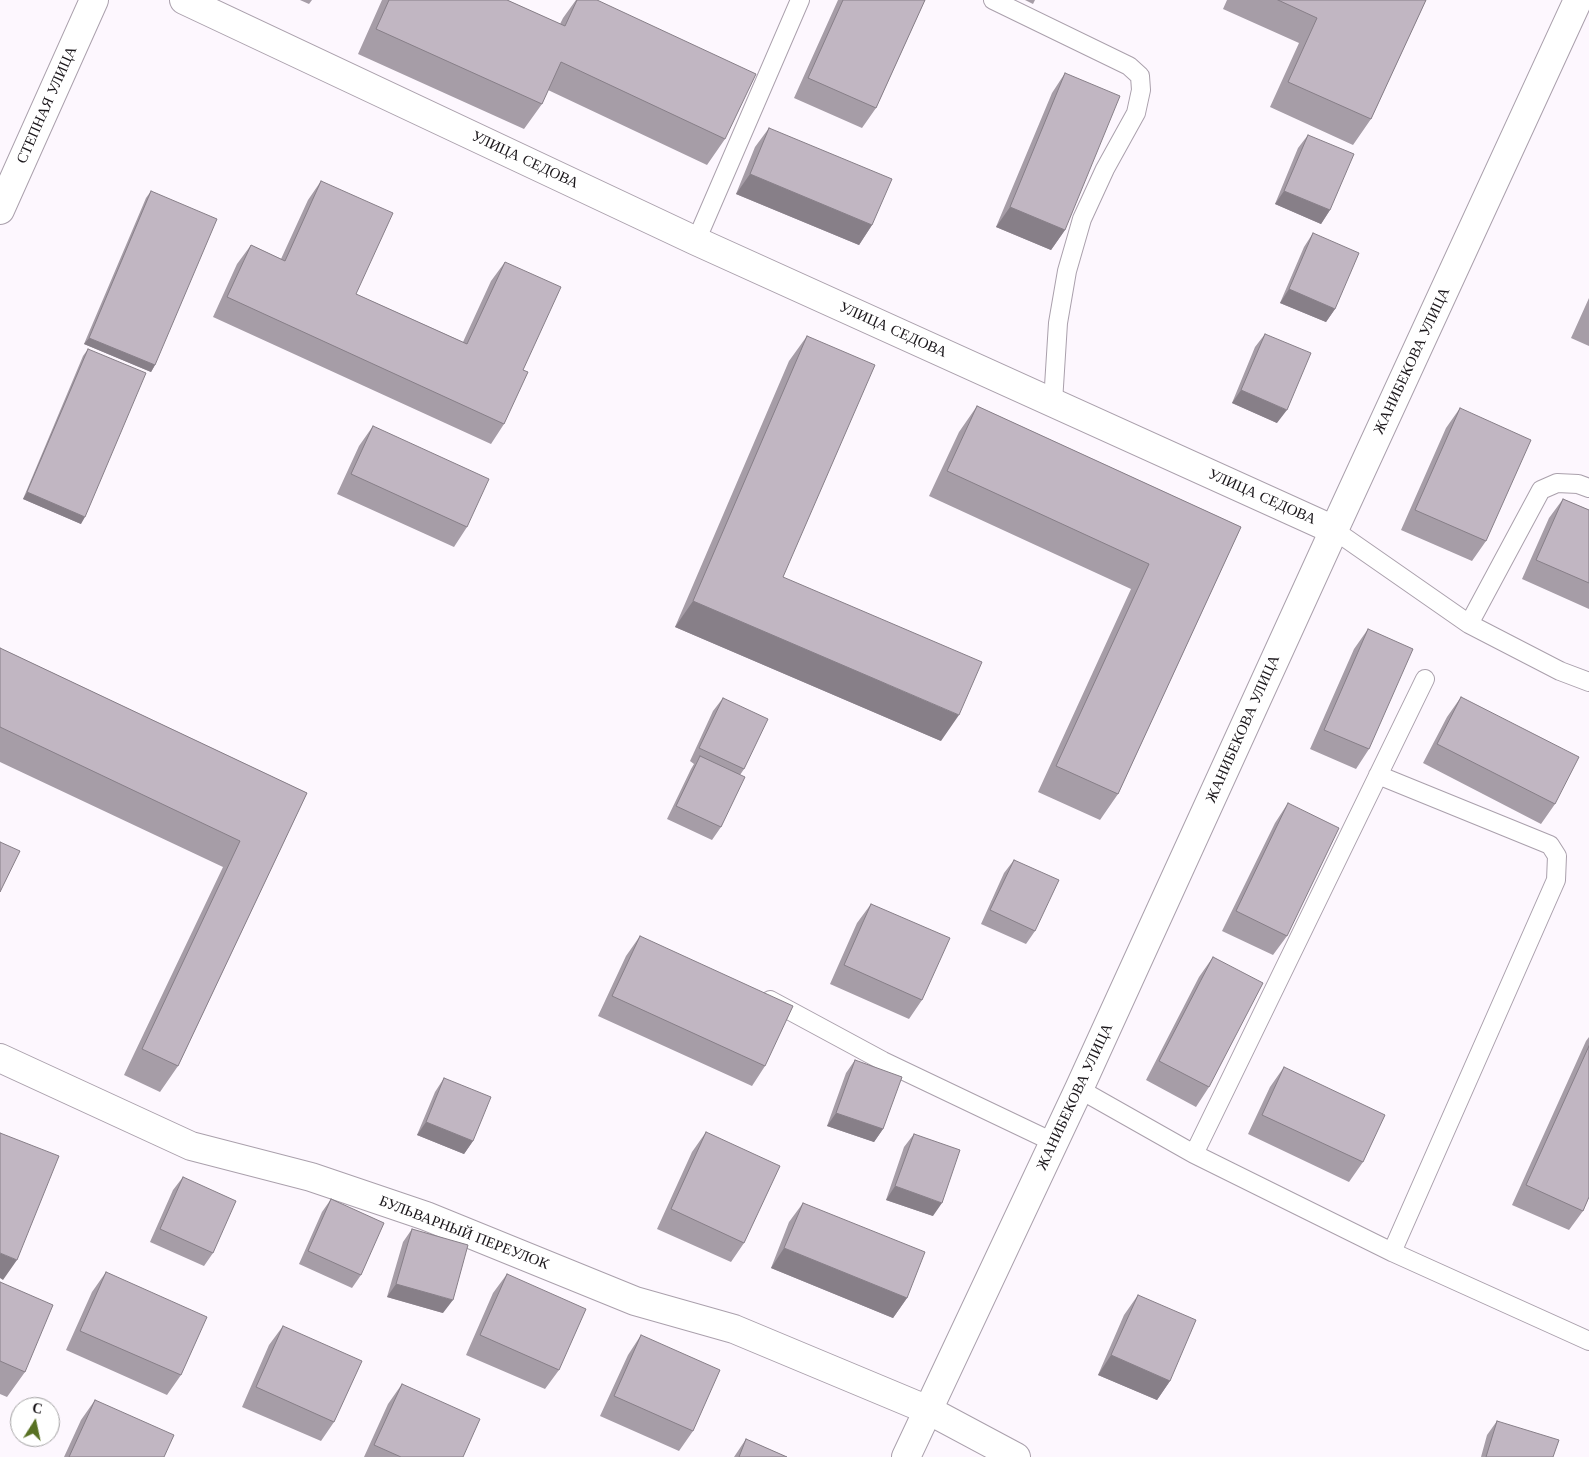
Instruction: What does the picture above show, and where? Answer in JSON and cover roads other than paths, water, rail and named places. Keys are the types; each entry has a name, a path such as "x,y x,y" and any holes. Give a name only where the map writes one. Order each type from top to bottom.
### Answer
{"street":[{"name":"СТЕПНАЯ УЛИЦА","path":"0,210 94,0"},
{"name":"УЛИЦА СЕДОВА","path":"184,0 696,241 1334,530"},
{"name":"ЖАНИБЕКОВА УЛИЦА","path":"906,1457 1079,1089 1578,0"},
{"name":"БУЛЬВАРНЫЙ ПЕРЕУЛОК","path":"0,1058 191,1146 311,1177 426,1216 635,1301 734,1329 928,1410 1016,1457"}],"lane":[{"path":"696,241 800,0"},
{"path":"993,0 1129,66 1140,76 1141,90 1136,113 1105,169 1082,219 1067,271 1058,323 1053,402"},
{"path":"1469,624 1541,490 1557,482 1578,484 1589,488"},
{"name":"УЛИЦА СЕДОВА","path":"1334,530 1469,624 1560,671 1589,682"},
{"path":"1194,1154 1425,679"},
{"path":"1378,775 1550,845 1557,856 1556,880 1392,1252"},
{"path":"752,990 807,1022 884,1061 1054,1142"},
{"path":"1079,1089 1194,1154 1392,1252 1589,1341"}]}
